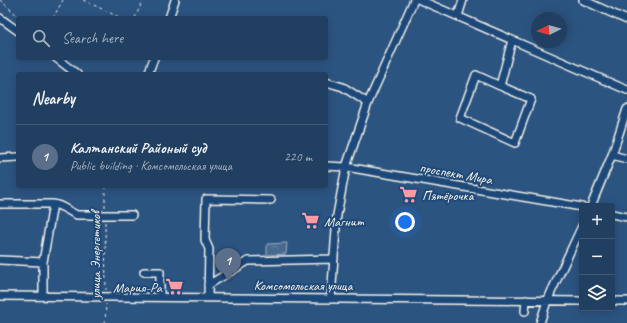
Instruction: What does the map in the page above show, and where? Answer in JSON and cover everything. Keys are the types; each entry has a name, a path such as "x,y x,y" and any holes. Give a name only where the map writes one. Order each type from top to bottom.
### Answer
{"street":[{"path":"170,16 175,0"},
{"path":"331,299 337,215 346,167 368,103 414,0"},
{"path":"420,0 627,90"},
{"path":"458,16 464,0"},
{"path":"583,0 627,20"},
{"path":"0,18 16,30"},
{"path":"500,86 512,40"},
{"path":"59,60 74,72"},
{"path":"149,72 153,60"},
{"path":"476,76 500,86 531,99 515,143 460,118 476,76"},
{"path":"328,83 343,87 368,103"},
{"path":"592,203 612,155 627,110"},
{"path":"612,155 627,159"},
{"path":"0,158 16,157"},
{"name":"проспект Мира","path":"328,166 346,167 579,207"},
{"path":"208,298 209,249 205,240 206,199 271,200"},
{"path":"0,204 53,204 77,215 132,215"},
{"path":"43,296 43,262 53,204"},
{"path":"615,215 627,217"},
{"path":"540,323 547,301 579,232"},
{"path":"208,285 248,261 334,259"},
{"path":"0,260 43,262"},
{"path":"144,272 160,272 160,297"},
{"name":"Комсомольская улица","path":"0,296 579,301"},
{"path":"525,311 526,300"},
{"path":"615,301 627,300"}],"path":[{"path":"0,0 18,16"},
{"path":"54,16 63,0"},
{"path":"83,0 117,16"},
{"path":"136,16 143,0"},
{"name":"улица Энергетиков","path":"105,188 105,323"}],"green space":[{"path":"287,243 286,254 267,255 267,244"}],"place":[{"name":"Пятёрочка","path":"409,195"},
{"name":"Магнит","path":"311,221"},
{"name":"Калтанский Районый суд","path":"228,281"},
{"name":"Мария-Ра","path":"175,287"}]}
